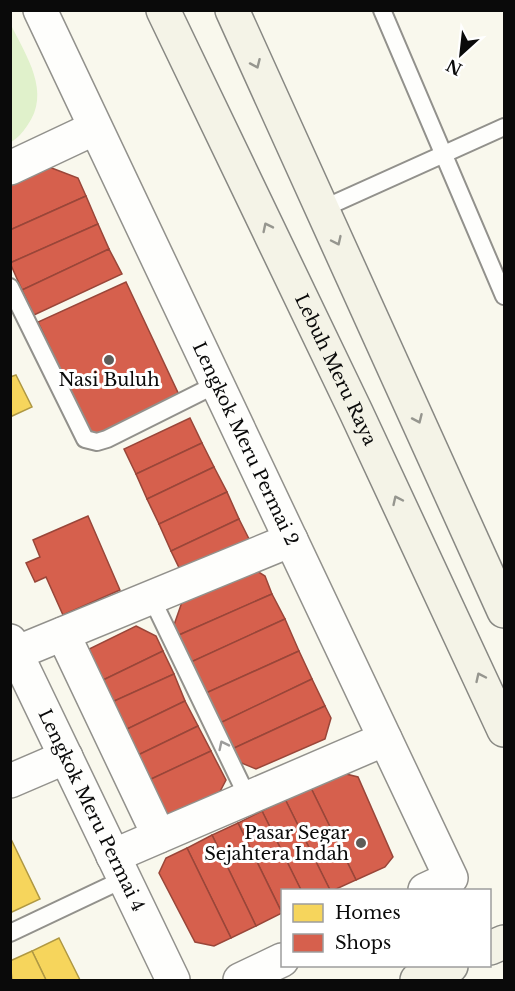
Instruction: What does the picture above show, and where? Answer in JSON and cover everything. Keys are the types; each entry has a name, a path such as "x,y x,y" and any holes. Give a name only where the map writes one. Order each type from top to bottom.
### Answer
{"main road":[{"path":"232,10 504,611"},
{"name":"Lebuh Meru Raya","path":"165,15 356,412 504,730"},
{"path":"417,981 449,967"}],"street":[{"name":"Lengkok Meru Permai 2","path":"40,10 385,739 438,884"},
{"path":"10,168 96,128"},
{"path":"13,647 63,634 291,540"},
{"path":"63,634 159,836"},
{"name":"Lengkok Meru Permai 4","path":"13,647 173,981"},
{"path":"119,867 159,836 385,739"},
{"path":"10,781 66,757"},
{"path":"240,981 281,960"}],"lane":[{"path":"382,10 504,296"},
{"path":"322,209 504,127"},
{"path":"10,287 85,439 97,442 107,439 217,384"},
{"path":"151,597 248,798"},
{"path":"10,933 119,867"}],"green space":[{"path":"10,23 29,61 37,87 34,113 20,135 11,142"}],"building: Homes":[{"path":"16,375 32,407 10,417 10,377"},
{"path":"10,837 40,899 12,912 10,909"},
{"path":"59,938 80,980 46,980 32,951"},
{"path":"32,951 46,980 12,980 10,961"}],"building: Shops":[{"path":"49,167 78,178 86,196 10,230 10,184"},
{"path":"86,196 98,224 10,263 10,230"},
{"path":"98,224 109,249 22,290 10,263"},
{"path":"109,249 122,274 34,315 22,290"},
{"name":"Nasi Buluh","path":"126,282 180,397 92,437 38,322"},
{"path":"190,418 202,443 136,474 124,449"},
{"path":"202,443 214,467 147,499 136,474"},
{"path":"214,467 227,492 159,524 147,499"},
{"path":"227,492 239,519 171,551 159,524"},
{"path":"88,516 120,590 63,615 46,577 35,582 26,563 40,557 33,540"},
{"path":"239,519 254,549 185,580 171,551"},
{"path":"252,568 265,576 272,594 179,635 174,625 182,602"},
{"path":"272,594 285,619 191,662 179,635"},
{"path":"285,619 299,651 206,693 191,662"},
{"path":"136,626 156,636 163,651 101,681 85,651"},
{"path":"163,651 174,674 112,702 101,681"},
{"path":"299,651 312,679 220,723 206,693"},
{"path":"174,674 185,701 125,730 112,702"},
{"path":"312,679 325,706 232,749 220,723"},
{"path":"185,701 198,726 138,755 125,730"},
{"path":"325,706 331,718 325,739 256,769 239,762 232,749"},
{"path":"198,726 211,751 149,780 138,755"},
{"path":"211,751 226,780 214,803 169,823 149,780"},
{"path":"338,772 358,777 393,857 385,867 356,880 310,786"},
{"path":"310,786 356,880 336,889 330,889 285,799"},
{"path":"285,799 330,889 301,889 262,811"},
{"path":"262,811 301,889 281,889 281,911 238,823"},
{"path":"238,823 281,914 256,926 212,835"},
{"path":"212,835 256,926 231,938 187,848"},
{"path":"187,848 231,938 214,946 195,942 159,873 166,858"}],"place":[{"name":"Nasi Buluh","path":"109,360"},
{"name":"Pasar Segar Sejahtera Indah","path":"361,843"}]}
